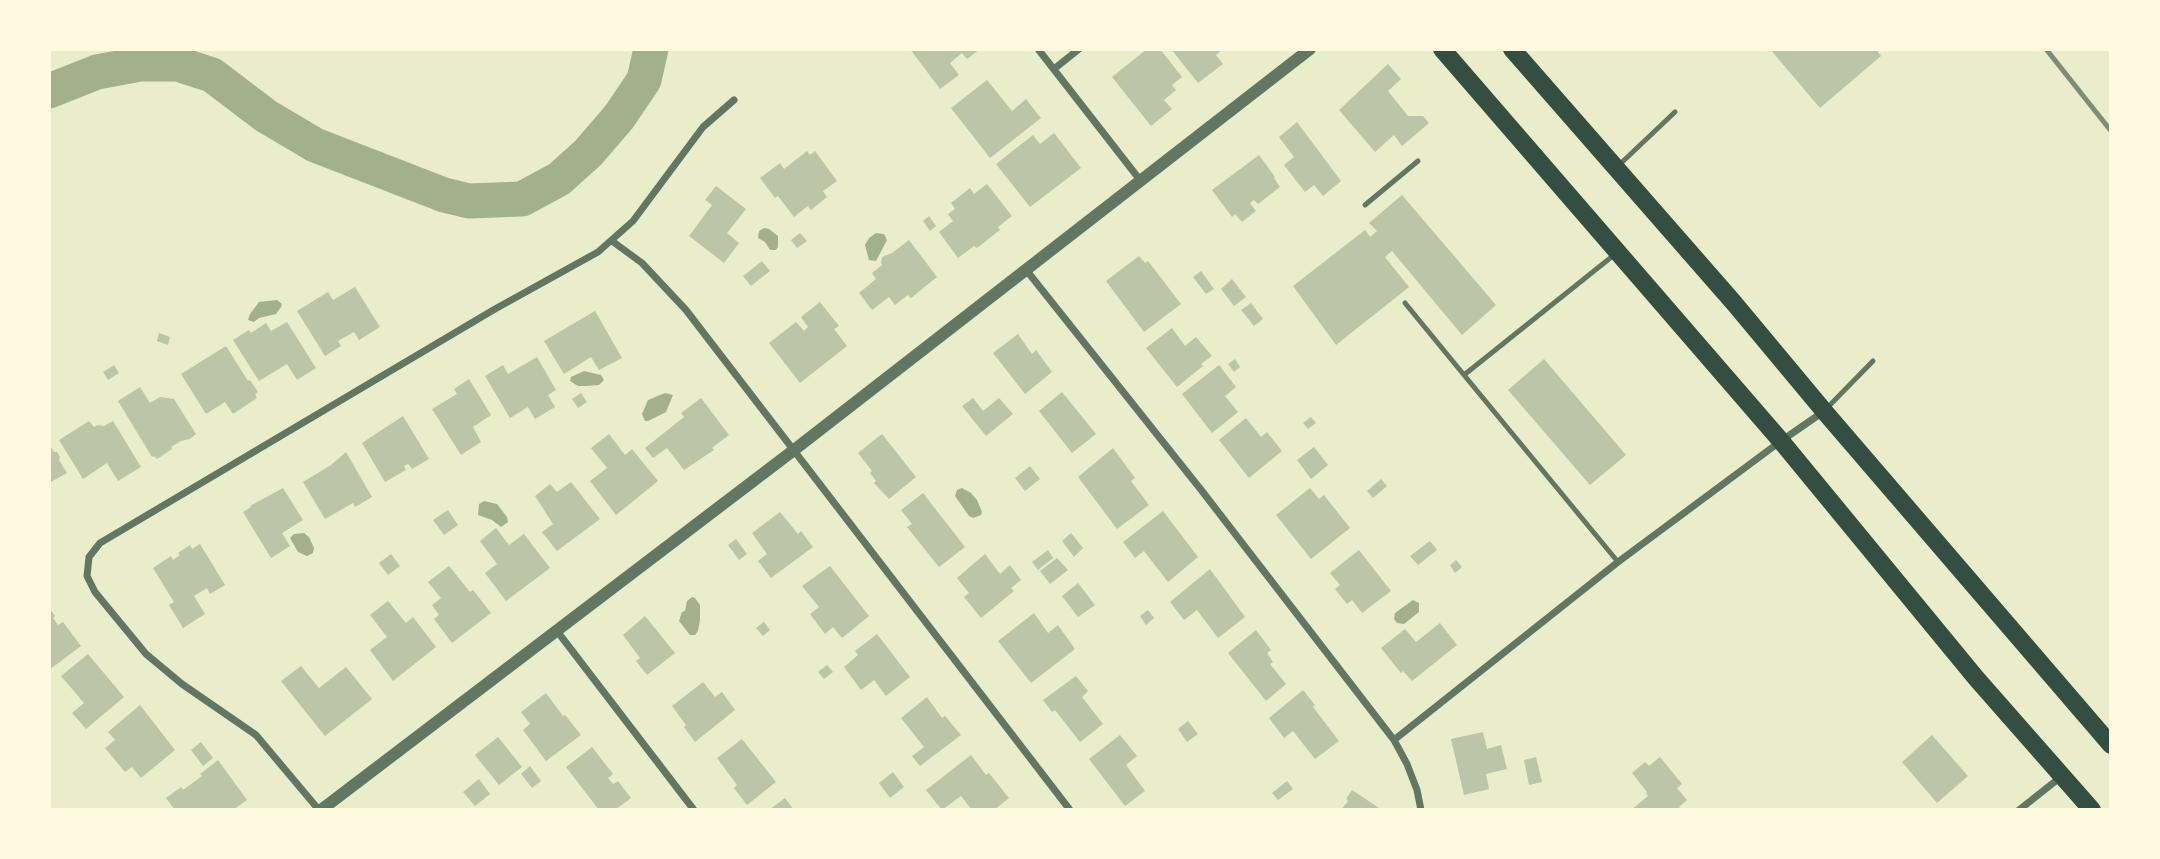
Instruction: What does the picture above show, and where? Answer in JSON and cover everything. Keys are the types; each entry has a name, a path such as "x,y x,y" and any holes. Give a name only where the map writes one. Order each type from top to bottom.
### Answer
{"main road":[{"path":"1442,49 1781,440 1976,678 2092,810"},
{"path":"1512,49 1734,303 2111,745"}],"street":[{"path":"1038,49 1140,180"},
{"path":"1054,69 1079,49"},
{"path":"734,100 704,127 633,220 597,252 570,265 100,543 89,557 87,576 95,592 146,654 182,684 256,735 320,810 1027,271 1310,49"},
{"path":"612,241 659,279 685,310 1070,810"},
{"path":"1027,271 1202,491 1394,740 1407,764 1421,810"},
{"path":"1394,740 1618,562 1824,411"},
{"path":"557,631 694,810"},
{"path":"2018,810 2063,775"}],"lane":[{"path":"1616,168 1675,112"},
{"path":"1365,205 1418,162"},
{"path":"1464,374 1617,253"},
{"path":"1405,303 1618,562"},
{"path":"1824,411 1873,361"}],"shaded area":[{"path":"764,228 778,236 776,250 770,250 765,242 758,238 759,231"},
{"path":"876,233 884,234 887,240 876,261 869,260 865,245"},
{"path":"277,300 282,304 276,314 254,322 248,320 259,302"},
{"path":"584,371 601,375 604,380 599,385 586,386 578,386 570,381 571,377"},
{"path":"665,393 673,395 666,412 645,421 642,414 648,400"},
{"path":"962,488 977,500 981,515 973,518 969,516 955,496 957,490"},
{"path":"484,501 497,504 508,522 501,527 478,515 479,504"},
{"path":"304,533 314,548 313,553 307,556 298,552 290,538 294,534"},
{"path":"692,597 700,605 700,620 695,635 690,635 679,621 687,601"},
{"path":"1413,600 1419,603 1419,612 1404,624 1397,623 1394,619 1395,613"}],"building":[{"path":"910,49 980,49 967,59 962,53 950,63 959,75 940,89"},
{"path":"1147,49 1160,49 1182,77 1172,85 1176,90 1164,100 1172,109 1151,126 1112,77"},
{"path":"1171,49 1223,49 1216,55 1223,64 1198,83"},
{"path":"1770,49 1876,49 1881,56 1820,108"},
{"path":"1388,64 1401,79 1388,91 1408,116 1423,116 1429,123 1402,146 1394,135 1375,152 1339,110"},
{"path":"987,80 1012,111 1026,99 1041,118 990,158 951,108"},
{"path":"1297,122 1341,181 1323,196 1314,185 1305,192 1284,165 1294,157 1279,137"},
{"path":"1054,133 1081,168 1030,207 996,164 1033,135 1040,144"},
{"path":"807,151 810,155 815,151 837,181 823,191 827,197 811,210 808,206 794,217 760,178 780,163 784,169"},
{"path":"1259,155 1280,187 1258,204 1254,200 1250,203 1256,211 1242,222 1235,214 1232,217 1212,190"},
{"path":"987,184 1012,216 998,227 1000,230 977,248 974,246 958,258 939,232 953,221 948,214 955,209 951,203 970,188 974,194"},
{"path":"716,186 746,209 727,233 739,243 724,263 689,236 712,205 705,200"},
{"path":"1402,195 1496,305 1462,335 1392,251 1385,257 1409,287 1336,345 1293,286 1365,230 1370,237 1377,231 1369,223"},
{"path":"929,216 936,226 930,231 923,221"},
{"path":"800,233 807,241 797,248 791,240"},
{"path":"909,240 937,277 911,298 908,295 895,305 889,297 872,310 859,293 876,279 872,273 882,265 882,257"},
{"path":"1139,256 1145,263 1148,261 1181,304 1144,332 1106,281"},
{"path":"762,261 770,271 751,286 743,276"},
{"path":"1201,271 1214,289 1206,294 1193,277"},
{"path":"1232,279 1246,297 1234,306 1221,289"},
{"path":"355,287 380,327 359,340 354,332 338,341 341,346 325,356 297,311 328,292 333,300"},
{"path":"820,302 839,326 834,329 847,346 800,383 769,343 796,322 804,331 808,327 801,317"},
{"path":"1251,303 1263,319 1254,326 1241,310"},
{"path":"595,311 622,358 599,370 591,357 564,374 544,341"},
{"path":"287,322 316,368 297,380 287,364 259,381 233,340 266,323 271,331"},
{"path":"1172,328 1185,346 1196,337 1212,356 1177,387 1146,348"},
{"path":"159,333 170,337 168,345 157,341"},
{"path":"1018,334 1032,354 1036,350 1052,372 1025,394 993,353"},
{"path":"226,346 258,392 255,394 257,398 233,414 225,402 206,414 181,374"},
{"path":"537,357 556,390 548,395 555,407 535,419 528,407 510,418 485,376 503,365 508,374"},
{"path":"1235,359 1240,367 1234,372 1228,364"},
{"path":"1544,359 1626,455 1590,485 1508,390"},
{"path":"114,365 119,373 108,380 103,372"},
{"path":"1219,365 1236,387 1225,396 1238,412 1212,433 1182,394"},
{"path":"469,379 491,415 473,427 481,442 461,455 432,409 457,394 454,389"},
{"path":"140,387 150,403 160,397 174,399 196,434 171,447 172,449 157,459 152,457 118,401"},
{"path":"1062,392 1096,434 1072,453 1039,411"},
{"path":"581,393 587,402 578,408 572,399"},
{"path":"701,398 729,435 712,448 714,450 684,470 667,448 653,458 645,448 684,417 681,413"},
{"path":"973,398 983,411 999,398 1013,414 986,436 962,406"},
{"path":"403,416 429,459 412,469 408,464 404,466 406,470 385,482 362,443"},
{"path":"1311,417 1316,423 1308,429 1303,423"},
{"path":"1246,418 1261,437 1267,432 1282,451 1249,478 1219,440"},
{"path":"89,421 94,427 113,421 141,467 118,481 107,463 83,479 59,440"},
{"path":"609,434 625,455 632,449 658,481 616,515 590,481 607,468 591,448"},
{"path":"882,434 916,477 889,499 874,483 876,481 870,473 872,471 858,453"},
{"path":"49,444 54,452 57,452 67,473 49,483"},
{"path":"1314,447 1328,465 1311,479 1297,460"},
{"path":"1113,448 1135,478 1131,481 1149,505 1117,529 1078,477"},
{"path":"346,452 372,497 355,507 353,503 325,519 303,482"},
{"path":"1030,466 1040,479 1025,491 1015,478"},
{"path":"1381,479 1387,486 1373,498 1367,491"},
{"path":"571,482 600,519 557,551 542,532 553,524 535,496 550,484 557,492"},
{"path":"283,488 303,520 282,533 290,546 271,558 243,512"},
{"path":"1310,488 1319,499 1324,495 1350,528 1311,559 1276,515"},
{"path":"923,493 965,547 939,567 907,527 912,524 901,510"},
{"path":"448,510 458,525 444,535 433,520"},
{"path":"1163,511 1198,557 1168,582 1144,551 1135,558 1123,542"},
{"path":"780,512 798,534 801,531 813,547 771,578 758,561 767,554 752,533"},
{"path":"496,528 509,545 524,534 550,568 506,601 485,573 497,564 480,541"},
{"path":"1071,533 1083,548 1074,557 1062,541"},
{"path":"736,539 747,554 739,560 728,545"},
{"path":"1430,541 1437,550 1418,565 1410,556"},
{"path":"200,544 225,585 210,594 207,588 194,596 205,614 183,628 169,605 174,602 153,568 171,556 173,560 190,545 192,549"},
{"path":"1048,550 1053,558 1038,570 1032,562"},
{"path":"1359,550 1391,591 1362,613 1352,600 1347,604 1335,589 1340,585 1330,573"},
{"path":"391,554 400,566 388,575 379,563"},
{"path":"985,554 1000,574 1010,565 1021,580 1011,588 1014,591 981,618 964,597 969,593 957,578"},
{"path":"1057,558 1068,570 1050,584 1040,571"},
{"path":"1456,560 1462,567 1455,573 1450,565"},
{"path":"449,566 491,613 452,643 434,619 439,615 432,605 441,598 428,582"},
{"path":"830,566 869,616 842,638 833,627 825,634 810,614 819,607 802,586"},
{"path":"1210,569 1245,617 1218,638 1197,610 1184,620 1170,602"},
{"path":"1078,583 1095,605 1078,617 1062,596"},
{"path":"388,601 406,623 413,617 436,647 393,681 370,650 387,637 370,615"},
{"path":"49,608 58,625 63,622 81,646 49,670"},
{"path":"1148,610 1154,618 1146,625 1140,616"},
{"path":"1034,613 1048,633 1058,625 1075,649 1031,683 998,641"},
{"path":"645,616 675,653 647,675 636,661 640,658 623,635"},
{"path":"764,622 770,630 763,636 756,628"},
{"path":"1440,623 1457,645 1412,681 1403,671 1401,673 1381,648 1405,629 1416,642"},
{"path":"1256,630 1271,650 1267,653 1273,662 1270,664 1286,684 1266,701 1228,653"},
{"path":"877,634 910,677 886,696 874,680 861,690 844,667 858,655 855,651"},
{"path":"88,654 124,697 86,729 72,713 84,703 61,676"},
{"path":"827,665 833,672 824,679 818,672"},
{"path":"301,666 319,688 346,667 372,699 325,736 281,681"},
{"path":"1076,676 1088,691 1082,697 1103,724 1080,742 1055,710 1052,712 1043,700"},
{"path":"703,682 715,697 722,692 735,710 695,742 672,706"},
{"path":"1303,690 1339,741 1315,759 1293,731 1284,738 1269,718"},
{"path":"546,693 581,735 546,761 523,730 530,724 521,712"},
{"path":"927,697 942,718 945,716 961,735 920,766 912,756 924,747 901,718"},
{"path":"140,705 175,750 141,778 132,767 125,772 105,748 115,740 108,732"},
{"path":"1188,721 1198,734 1187,742 1178,729"},
{"path":"1483,732 1487,749 1501,745 1507,769 1486,774 1489,789 1464,795 1451,739"},
{"path":"1120,735 1137,756 1126,765 1145,791 1125,806 1089,759"},
{"path":"1932,735 1968,776 1937,803 1902,762"},
{"path":"498,737 522,767 499,785 475,755"},
{"path":"742,739 776,782 747,805 734,788 737,785 717,758"},
{"path":"201,742 213,758 203,766 191,750"},
{"path":"592,747 613,774 608,778 613,784 618,781 631,798 615,810 599,810 566,767"},
{"path":"971,755 1009,798 994,810 972,810 961,796 942,810 926,790"},
{"path":"1536,757 1542,782 1529,785 1524,760"},
{"path":"1660,757 1682,784 1677,788 1687,800 1679,807 1682,810 1631,810 1648,796 1632,773 1645,762 1649,766"},
{"path":"218,760 247,800 233,810 175,810 166,798 181,787 183,790"},
{"path":"530,766 541,781 532,788 521,774"},
{"path":"893,772 904,787 890,798 879,783"},
{"path":"479,779 490,794 475,806 463,792"},
{"path":"1287,781 1293,789 1278,800 1272,793"},
{"path":"1352,790 1382,810 1341,810"},
{"path":"785,798 794,810 769,810"}],"waterway":[{"path":"49,91 97,72 140,64 178,64 212,75 266,116 315,145 444,195 469,201 522,199 559,179 588,153 619,117 644,80 651,49"}],"railway":[{"path":"2046,49 2111,131"}]}
